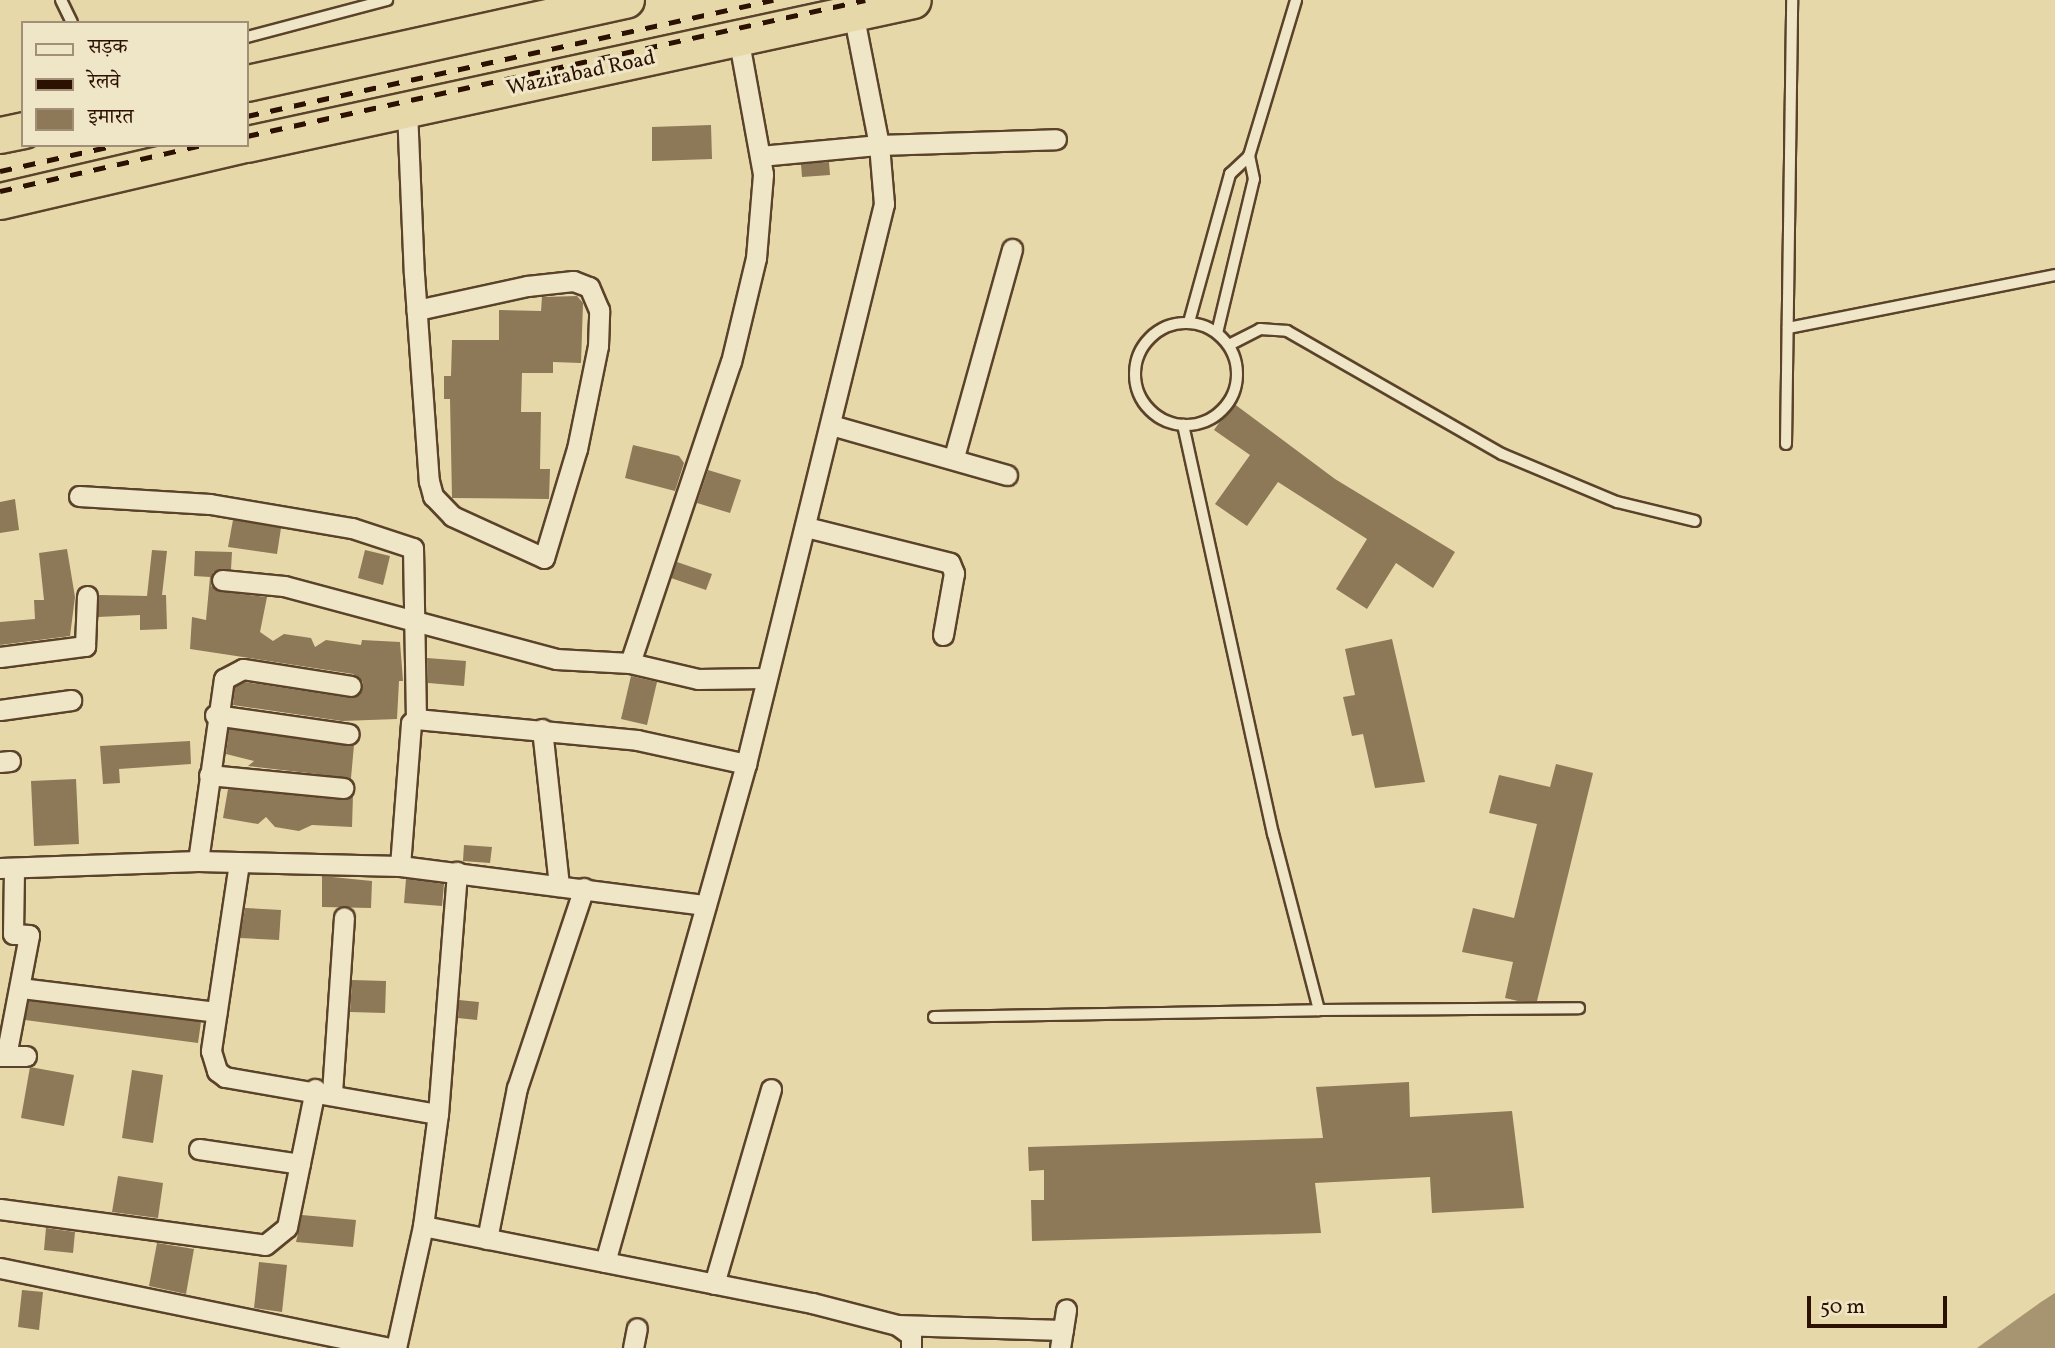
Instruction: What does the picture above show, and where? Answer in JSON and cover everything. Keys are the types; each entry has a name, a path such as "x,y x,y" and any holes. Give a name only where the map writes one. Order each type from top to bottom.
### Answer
{"highway":[{"name":"Wazirabad Road","path":"248,144 739,41 914,0"},
{"path":"256,85 539,14 619,1"},
{"path":"0,135 21,130"},
{"path":"248,135 270,131 281,137"},
{"path":"85,181 100,167 136,160 149,147"},
{"path":"0,201 232,147"}],"street":[{"path":"605,1262 746,764 884,204 879,145 853,13"},
{"path":"630,663 731,362 756,258 760,156 739,41"},
{"path":"407,110 417,310 429,481 438,506 544,558 577,449 598,346 599,310 589,288 573,281 527,286 417,310"},
{"path":"760,156 879,145 1056,139"},
{"path":"954,457 1012,249"},
{"path":"831,425 954,457 1007,475"},
{"path":"79,496 210,505 352,528 412,548 416,719"},
{"path":"806,527 950,563 954,573 943,635"},
{"path":"222,580 284,586 556,659 630,663 698,679 766,678"},
{"path":"0,657 85,646 87,596"},
{"path":"198,861 218,688 243,668 351,686"},
{"path":"0,710 71,700"},
{"path":"215,715 349,734"},
{"path":"400,866 411,723 416,719 637,740 746,764"},
{"path":"542,729 558,886"},
{"path":"208,775 343,788"},
{"path":"11,1056 29,935 13,934 7,868 198,861 400,866 706,905"},
{"path":"239,863 211,1051 216,1071 225,1077 323,1091 438,1114"},
{"path":"396,1348 423,1226 438,1114 457,872"},
{"path":"486,1239 517,1088 584,888"},
{"path":"0,1209 265,1245 287,1227 300,1164 323,1091 344,916"},
{"path":"21,988 217,1012"},
{"path":"714,1284 771,1089"},
{"path":"200,1149 300,1164"},
{"path":"423,1226 714,1284 897,1325 1062,1339 1066,1309"},
{"path":"0,1269 390,1348"},
{"path":"897,1325 911,1335 911,1348"},
{"path":"633,1348 637,1328"}],"lane":[{"path":"61,0 71,21"},
{"path":"248,37 387,0"},
{"path":"1217,333 1254,179 1250,156 1296,0"},
{"path":"1786,444 1792,0"},
{"path":"1189,322 1230,174 1250,156"},
{"path":"1788,328 2055,275"},
{"path":"1189,322 1217,333 1229,345 1237,366 1235,389 1224,408 1205,421 1183,425 1161,419 1144,404 1135,382 1136,360 1147,340 1189,322"},
{"path":"1229,345 1260,329 1287,331 1512,458 1617,502 1695,522"},
{"path":"1183,425 1273,834 1319,1010"},
{"path":"934,1017 1579,1008"}],"shaded area":[{"path":"2055,1293 2055,1348 1977,1348 2041,1302"}],"building":[{"path":"711,125 712,159 652,161 652,127"},
{"path":"829,162 830,175 802,177 801,164"},
{"path":"577,296 583,303 581,363 553,362 553,373 522,373 521,412 541,412 540,469 550,469 549,499 452,498 450,399 444,399 444,376 451,376 452,340 499,340 499,310 541,311 542,297"},
{"path":"1233,403 1335,479 1455,552 1433,588 1396,563 1367,609 1336,589 1367,539 1278,482 1247,526 1215,504 1250,455 1214,430"},
{"path":"633,445 679,456 684,463 675,491 625,478"},
{"path":"708,470 741,480 730,513 697,503"},
{"path":"15,499 19,530 0,533 0,502"},
{"path":"233,520 281,528 277,554 228,547"},
{"path":"67,549 75,597 70,636 0,645 0,622 35,619 34,600 44,600 39,553"},
{"path":"152,550 167,551 162,595 166,595 167,629 140,630 140,615 98,617 99,595 147,596"},
{"path":"365,550 390,556 383,585 358,578"},
{"path":"195,551 232,552 231,569 213,572 211,586 221,592 267,597 260,632 273,641 284,634 311,638 315,647 326,640 361,645 362,640 400,642 403,681 399,681 397,719 342,721 233,705 235,687 245,682 350,698 361,693 363,682 353,674 190,649 192,617 206,620 210,577 194,576"},
{"path":"677,562 712,574 706,590 671,578"},
{"path":"1392,639 1425,782 1375,788 1363,734 1352,736 1343,697 1355,695 1345,649"},
{"path":"427,658 466,661 464,686 428,683"},
{"path":"631,676 657,682 647,725 621,719"},
{"path":"229,729 354,745 351,778 248,766 254,761 226,754"},
{"path":"190,741 191,764 119,769 120,783 103,784 100,746"},
{"path":"1556,764 1593,773 1537,1001 1518,1001 1505,998 1513,962 1462,952 1473,908 1514,918 1537,824 1489,813 1499,775 1550,787"},
{"path":"76,779 79,844 34,846 31,781"},
{"path":"228,789 342,800 353,795 352,827 312,825 299,831 275,827 266,817 258,824 223,818"},
{"path":"464,845 492,847 490,863 463,861"},
{"path":"322,876 372,881 371,908 322,907"},
{"path":"406,879 444,884 442,906 404,903"},
{"path":"245,908 281,910 279,940 240,938"},
{"path":"352,980 386,981 385,1013 350,1012"},
{"path":"459,1000 479,1002 477,1020 458,1018"},
{"path":"29,1001 201,1022 198,1043 25,1020"},
{"path":"30,1067 74,1075 64,1126 21,1118"},
{"path":"132,1070 163,1075 153,1143 122,1138"},
{"path":"1409,1082 1410,1117 1512,1111 1524,1208 1432,1213 1430,1177 1315,1183 1321,1233 1032,1241 1031,1200 1044,1200 1044,1170 1029,1171 1028,1147 1323,1138 1316,1087"},
{"path":"118,1176 163,1183 158,1218 112,1212"},
{"path":"302,1215 356,1220 353,1247 296,1242"},
{"path":"46,1228 75,1232 73,1253 44,1250"},
{"path":"157,1243 194,1249 186,1294 149,1286"},
{"path":"259,1262 287,1265 282,1312 254,1308"},
{"path":"22,1290 43,1292 39,1330 18,1327"}],"railway":[{"path":"248,116 773,0"},
{"path":"248,136 865,0"},
{"path":"0,171 107,147"},
{"path":"0,191 194,147"}]}
